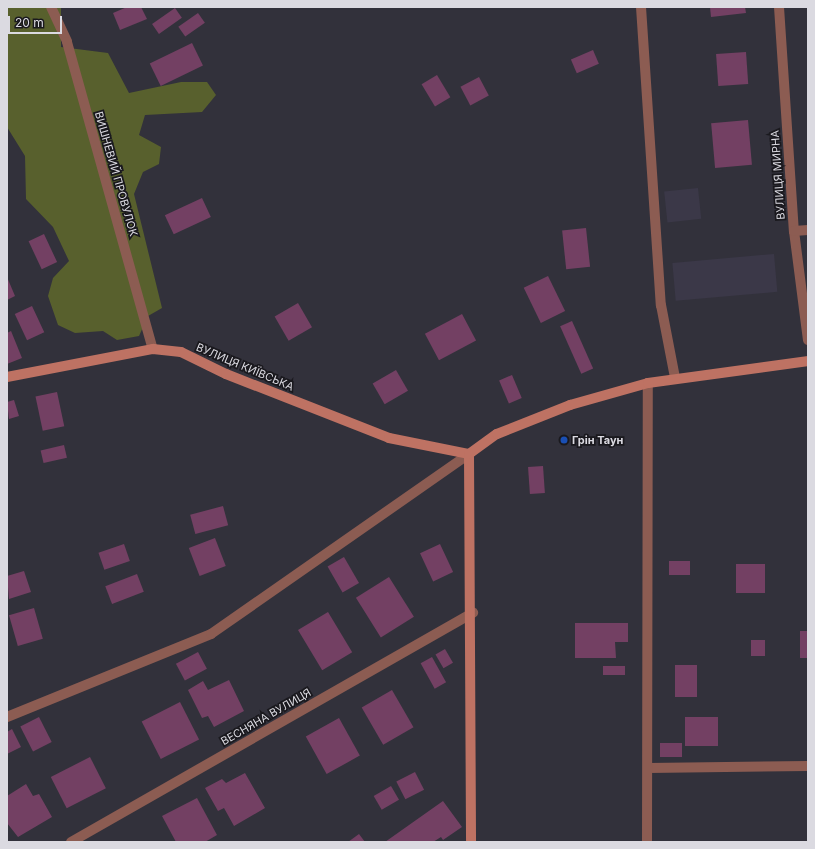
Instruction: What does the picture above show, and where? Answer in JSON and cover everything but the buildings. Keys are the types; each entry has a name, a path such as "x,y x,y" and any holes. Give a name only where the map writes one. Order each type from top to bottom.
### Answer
{"street":[{"name":"ВИШНЕВИЙ ПРОВУЛОК","path":"51,7 67,42 153,349"},
{"path":"641,7 661,305 675,378"},
{"name":"ВУЛИЦЯ МИРНА","path":"779,7 794,231 808,340"},
{"path":"794,231 808,230"},
{"name":"ВУЛИЦЯ КИЇВСЬКА","path":"7,377 153,349 181,352 226,374 389,438 469,454"},
{"path":"7,717 211,634 497,434 570,405 648,383 675,378 808,361"},
{"path":"647,842 648,383"},
{"path":"469,454 473,613 472,842"},
{"name":"ВЕСНЯНА ВУЛИЦЯ","path":"70,842 473,613"},
{"path":"648,768 808,766"}],"shaded area":[{"path":"698,188 701,219 667,222 664,192"},
{"path":"774,254 777,292 676,301 672,263"}],"green space":[{"path":"7,7 61,7 61,47 108,53 129,93 181,82 207,82 216,95 202,112 145,115 139,135 161,147 159,164 143,172 134,194 162,308 148,316 139,336 117,340 103,331 75,333 58,325 48,296 53,278 69,261 53,227 26,199 25,156 7,127"}],"place":[{"name":"Грін Таун","path":"564,440"}]}
